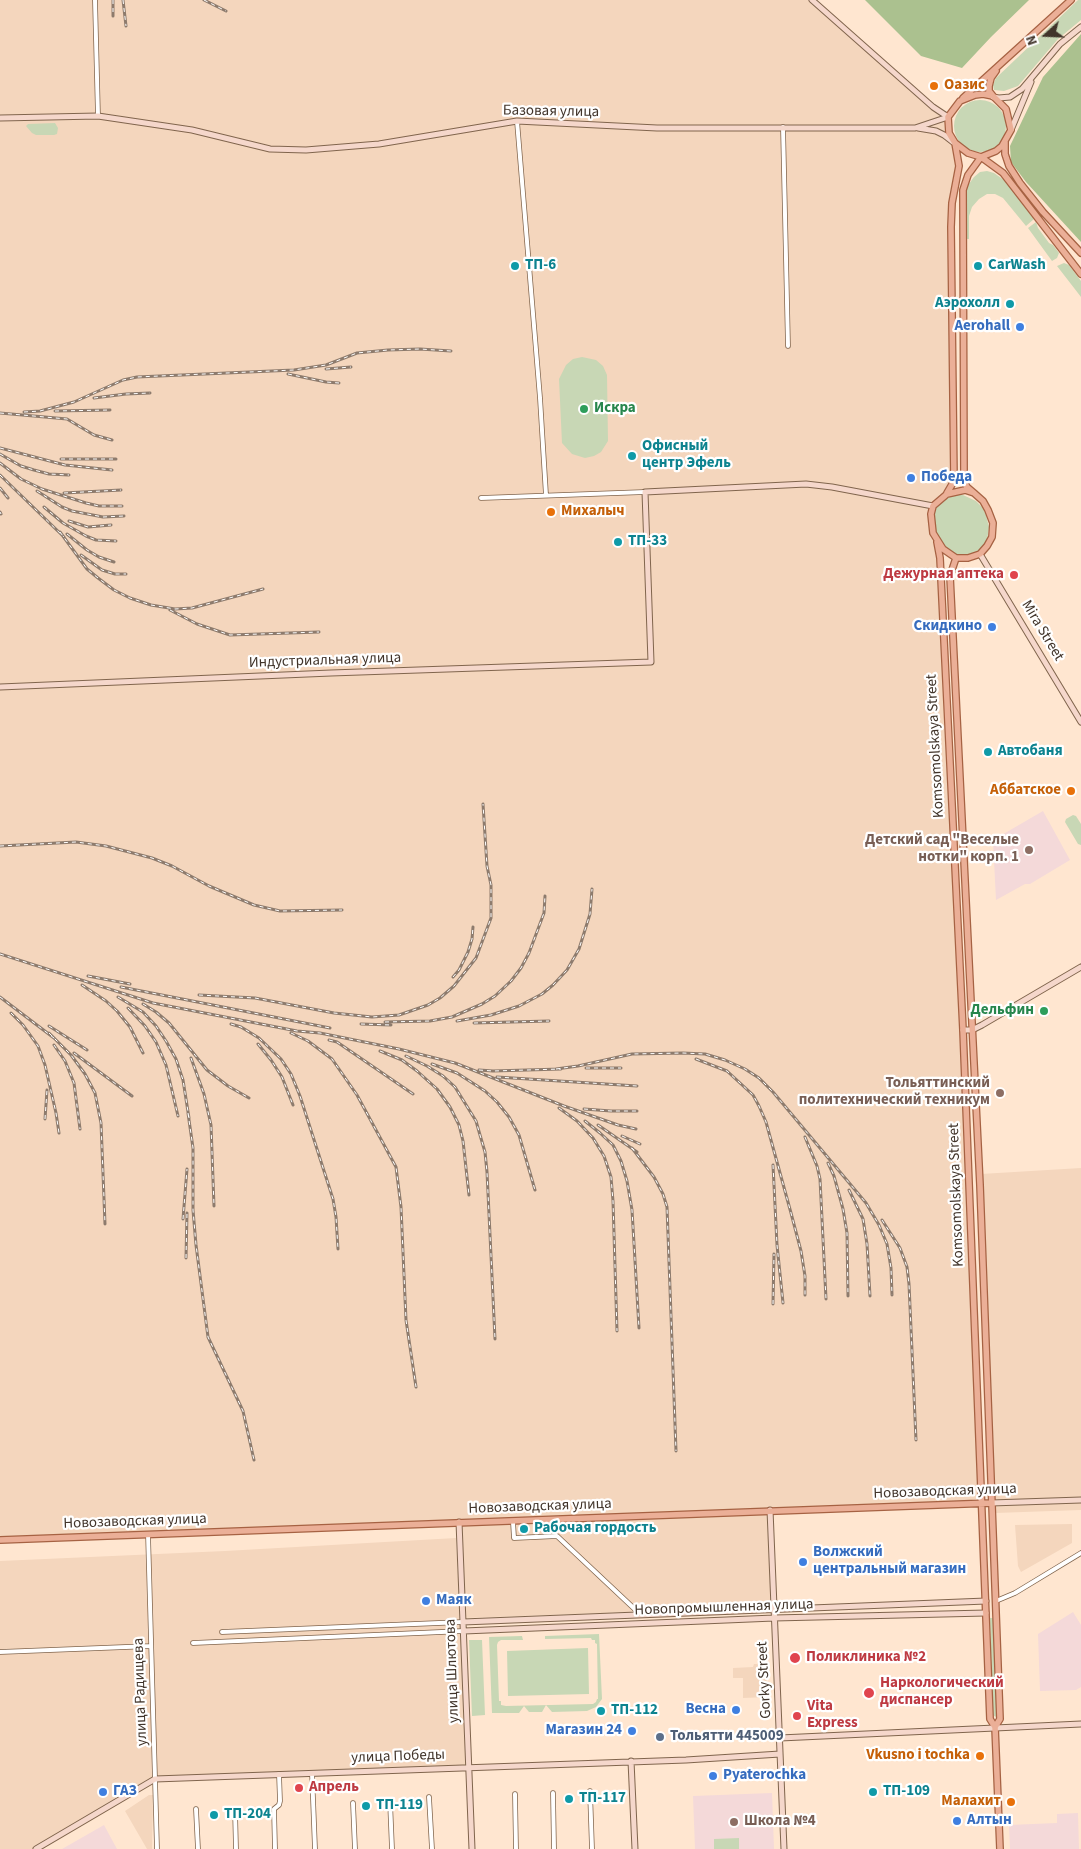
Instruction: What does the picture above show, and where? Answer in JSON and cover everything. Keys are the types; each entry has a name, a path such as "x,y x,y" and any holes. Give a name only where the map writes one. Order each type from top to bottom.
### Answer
{"main road":[{"path":"812,0 933,107 948,117"},
{"path":"1032,79 1005,140 996,151 981,157 964,182 964,481 966,487 983,501 993,523 992,536 980,554 968,558 956,558 950,555 937,542 931,525 933,506 947,494 954,480 950,239 952,203 959,166 955,143 949,133 948,117 960,101 985,77 1001,65 1071,0"},
{"path":"960,101 975,95 999,98 1010,97 1022,89 1060,44 1081,27"},
{"path":"1001,65 991,78 989,91 1006,109 1010,130"},
{"name":"Базовая улица","path":"0,118 98,116 192,130 270,149 306,150 379,144 517,121 657,128 915,128 948,117"},
{"path":"915,128 936,131 944,135 968,153 981,157 1003,173 1081,274"},
{"path":"1005,140 1005,154 1009,166 1026,190 1081,253"},
{"path":"952,203 958,201 963,203"},
{"path":"1060,248 1061,241 1068,240"},
{"path":"645,492 806,484 933,506"},
{"path":"947,494 965,490 974,493"},
{"name":"Индустриальная улица","path":"0,687 651,662 645,492"},
{"name":"Komsomolskaya Street","path":"937,542 940,558 963,1030 990,1719 995,1727 1000,1849"},
{"name":"Mira Street","path":"980,554 1081,722"},
{"name":"Komsomolskaya Street","path":"956,558 950,576 978,1122 1000,1719 995,1727"},
{"path":"948,734 958,734"},
{"path":"956,915 966,915"},
{"path":"963,1030 972,1030 1081,967"},
{"path":"972,1280 984,1279"},
{"path":"976,1365 986,1365"},
{"name":"Новозаводская улица","path":"0,1540 459,1522 513,1522 770,1510 1081,1500"},
{"name":"Gorky Street","path":"770,1510 784,1849"},
{"name":"улица Шлютова","path":"459,1522 472,1849"},
{"path":"984,1566 994,1565"},
{"name":"Новопромышленная улица","path":"463,1622 986,1601"},
{"name":"Новопромышленная улица","path":"464,1631 774,1618 986,1612"},
{"path":"780,1738 1081,1724"},
{"name":"улица Победы","path":"36,1849 154,1779 686,1760 780,1754"},
{"path":"631,1761 634,1849"}],"street":[{"path":"94,0 98,116"},
{"path":"517,121 540,398 546,495"},
{"path":"783,127 788,346"},
{"path":"481,498 645,492"},
{"path":"513,1522 514,1538 557,1536 640,1615"},
{"name":"улица Радищева","path":"148,1534 157,1849"},
{"path":"996,1602 1016,1593 1081,1553"},
{"path":"222,1632 463,1622"},
{"path":"193,1643 464,1631"},
{"path":"0,1652 151,1646"},
{"path":"312,1773 315,1849"},
{"path":"275,1849 274,1809 280,1801 279,1774"},
{"path":"590,1791 592,1849"},
{"path":"553,1792 554,1849"},
{"path":"514,1794 516,1849"},
{"path":"429,1797 432,1849"},
{"path":"390,1802 392,1849"},
{"path":"353,1803 354,1849"},
{"path":"196,1809 198,1849"},
{"path":"235,1810 236,1849"}],"shaded area":[{"path":"0,0 814,0 948,117 956,160 952,203 952,487 933,506 931,514 939,544 981,1504 0,1540"},
{"name":"Детский сад \"Веселые нотки\" корп. 1","path":"1043,811 1070,860 1030,884 1025,884 996,900 993,840"},
{"path":"1081,1168 1081,1510 995,1513 981,1174"},
{"path":"767,1513 771,1607 465,1618 461,1524"},
{"path":"1072,1524 1072,1543 1021,1572 1018,1566 1015,1525"},
{"path":"456,1538 467,1765 153,1778 32,1849 0,1849 0,1561"},
{"path":"1073,1612 1081,1625 1081,1687 1076,1690 1040,1691 1038,1634"},
{"path":"754,1664 761,1664 762,1672 766,1672 767,1681 761,1682 761,1687 767,1686 768,1697 743,1698 743,1678 733,1678 733,1668 753,1667"},
{"name":"Школа №4","path":"772,1793 774,1849 695,1849 693,1796"},
{"path":"149,1795 153,1795 152,1849 147,1849 125,1811"},
{"path":"1078,1813 1079,1849 1010,1849 1009,1825 1057,1823 1057,1814"},
{"path":"104,1825 117,1849 62,1849"}],"green space":[{"path":"865,0 1029,0 962,68 921,56"},
{"path":"1078,0 1081,0 1081,20 1058,39 1018,86 1004,91 994,90 993,85 996,78"},
{"path":"1081,34 1081,242 1026,182 1011,162 1010,146 1043,77"},
{"path":"975,100 985,100 999,107 1006,121 1006,131 999,145 985,152 975,152 965,148 958,141 954,131 954,121 958,111 965,104"},
{"path":"55,123 58,128 57,134 54,135 36,135 26,126 28,124"},
{"path":"980,172 994,173 1004,180 1034,219 1026,226 1003,198 995,194 987,194 972,207 969,216 969,239 967,239 966,188"},
{"path":"1036,222 1049,243 1059,253 1057,258 1052,261 1028,228"},
{"path":"1064,263 1069,265 1081,281 1081,297 1057,266"},
{"name":"Искра","path":"582,357 596,360 603,366 607,375 608,441 601,452 585,458 572,454 562,443 559,379 566,365 573,359"},
{"path":"954,495 963,495 976,501 986,515 989,527 987,541 975,554 954,555 947,550 936,533 934,515 936,508"},
{"path":"1073,815 1076,816 1081,824 1081,845 1078,844 1065,822 1066,819"},
{"path":"990,1618 994,1618 998,1715 996,1717 993,1715"},
{"path":"599,1634 602,1699 596,1707 587,1711 552,1712 546,1705 593,1704 598,1699 597,1644 595,1640 591,1638 545,1639 545,1636"},
{"path":"522,1636 523,1640 501,1640 498,1642 499,1701 501,1701 501,1705 546,1705 542,1712 529,1712 524,1706 519,1713 492,1713 489,1637"},
{"path":"469,1640 482,1640 485,1715 472,1716"},
{"path":"588,1648 589,1694 508,1696 507,1651"},
{"path":"739,1838 739,1849 714,1849 714,1839"}],"railway":[{"path":"113,0 113,16"},
{"path":"123,0 126,26"},
{"path":"204,0 226,11"},
{"path":"24,412 40,411 74,402 123,380 137,377 294,370 326,365 357,353 388,350 420,349 451,351"},
{"path":"326,369 351,367"},
{"path":"288,374 339,383"},
{"path":"94,398 150,393"},
{"path":"55,411 110,410"},
{"path":"0,413 67,419 94,435 112,440"},
{"path":"0,448 65,465 112,470"},
{"path":"0,454 21,466 34,470 49,474 69,475"},
{"path":"61,459 116,459"},
{"path":"0,463 21,479 42,489 99,506 122,506"},
{"path":"0,475 64,537"},
{"path":"0,488 8,498"},
{"path":"64,493 121,490"},
{"path":"37,491 72,511 103,517 124,516"},
{"path":"44,507 63,523 86,536 96,540 116,541"},
{"path":"69,521 88,527 111,525"},
{"path":"60,532 87,569 98,578 114,590 151,605 175,609 192,608 263,589"},
{"path":"67,534 87,550 99,557 114,562"},
{"path":"81,555 102,570 115,574 126,574"},
{"path":"170,610 197,624 230,635 319,632"},
{"path":"199,995 255,998 334,1013 372,1017 399,1015 428,1005 440,998 454,986 476,958 491,918 491,885 487,866 483,804"},
{"path":"0,846 76,842 106,846 152,858 172,866 209,886 254,905 280,911 342,910"},
{"path":"457,1021 491,1015 519,1006 542,994 553,985 567,970 579,949 590,914 592,889"},
{"path":"385,1022 430,1021 452,1017 495,996 511,981 529,953 544,913 545,896"},
{"path":"453,977 459,970 468,952 473,927"},
{"path":"0,954 153,1003 297,1031 320,1033 399,1049 455,1063 564,1106 618,1125 636,1129"},
{"path":"88,976 130,984"},
{"path":"82,985 117,1011 130,1027 143,1053"},
{"path":"121,987 330,1028"},
{"path":"0,997 54,1038"},
{"path":"118,997 143,1012 166,1041 176,1059 183,1080 189,1118"},
{"path":"143,1004 169,1023 207,1070 228,1086 249,1098"},
{"path":"128,1008 145,1026 156,1042 166,1065 178,1116"},
{"path":"11,1013 23,1025 38,1046 45,1065 59,1133"},
{"path":"474,1023 549,1021"},
{"path":"231,1024 241,1027 259,1038 281,1059 291,1074 300,1096 333,1199 338,1249"},
{"path":"361,1024 391,1025"},
{"path":"49,1026 87,1050"},
{"path":"49,1033 71,1055 85,1074 95,1093 101,1123 105,1224"},
{"path":"291,1033 308,1041 332,1059 357,1095 396,1167 401,1207 406,1320 416,1387"},
{"path":"329,1040 337,1042 413,1094"},
{"path":"258,1044 282,1077 293,1105"},
{"path":"54,1045 65,1061 74,1083 80,1129"},
{"path":"380,1051 402,1060 417,1071 437,1089 450,1107 459,1125 463,1141 469,1195"},
{"path":"74,1053 132,1096"},
{"path":"556,1069 632,1054 683,1053 705,1054 725,1060 759,1078 773,1092 866,1203 879,1225 887,1244 891,1268 892,1295"},
{"path":"406,1056 443,1076 455,1087 476,1121 485,1152 487,1172 495,1339"},
{"path":"191,1058 204,1094 211,1125 214,1206"},
{"path":"696,1059 727,1071 753,1095 759,1106 766,1122 801,1251 805,1276 805,1295"},
{"path":"432,1064 457,1073 485,1091 497,1102 509,1117 519,1135 535,1190"},
{"path":"586,1068 621,1068"},
{"path":"479,1070 561,1069"},
{"path":"497,1077 637,1086"},
{"path":"45,1119 47,1090"},
{"path":"559,1108 577,1121 593,1138 604,1156 611,1177 617,1331"},
{"path":"584,1109 637,1111"},
{"path":"188,1113 193,1148 193,1210 196,1245 208,1337 243,1411 254,1460"},
{"path":"585,1121 613,1145 621,1161 627,1181 632,1210 639,1328"},
{"path":"598,1125 637,1152"},
{"path":"622,1136 640,1144"},
{"path":"805,1137 817,1166 820,1179 826,1299"},
{"path":"632,1148 654,1177 667,1207 676,1451"},
{"path":"828,1163 834,1176 843,1209 847,1233 848,1296"},
{"path":"773,1165 777,1245 783,1303"},
{"path":"183,1219 187,1169"},
{"path":"849,1190 863,1219 867,1244 870,1296"},
{"path":"186,1258 187,1213"},
{"path":"882,1220 900,1248 907,1267 916,1440"},
{"path":"773,1304 774,1254"}],"place":[{"name":"Оазис","path":"934,86"},
{"name":"ТП-6","path":"515,266"},
{"name":"CarWash","path":"978,266"},
{"name":"Аэрохолл","path":"1010,304"},
{"name":"Aerohall","path":"1020,327"},
{"name":"Искра","path":"584,409"},
{"name":"Офисный центр Эфель","path":"632,456"},
{"name":"Победа","path":"911,478"},
{"name":"Михалыч","path":"551,512"},
{"name":"ТП-33","path":"618,542"},
{"name":"Дежурная аптека","path":"1014,575"},
{"name":"Скидкино","path":"992,627"},
{"name":"Автобаня","path":"988,752"},
{"name":"Аббатское","path":"1071,791"},
{"name":"Детский сад \"Веселые нотки\" корп. 1","path":"1029,850"},
{"name":"Дельфин","path":"1044,1011"},
{"name":"Тольяттинский политехнический техникум","path":"1000,1093"},
{"name":"Рабочая гордость","path":"524,1529"},
{"name":"Волжский центральный магазин","path":"803,1562"},
{"name":"Маяк","path":"426,1601"},
{"name":"Поликлиника №2","path":"795,1658"},
{"name":"Наркологический диспансер","path":"869,1693"},
{"name":"Весна","path":"736,1710"},
{"name":"ТП-112","path":"601,1711"},
{"name":"Vita Express","path":"797,1716"},
{"name":"Магазин 24","path":"632,1731"},
{"name":"Тольятти 445009","path":"660,1737"},
{"name":"Vkusno i tochka","path":"980,1756"},
{"name":"Pyaterochka","path":"713,1776"},
{"name":"Апрель","path":"299,1788"},
{"name":"ГАЗ","path":"103,1792"},
{"name":"ТП-109","path":"873,1792"},
{"name":"ТП-117","path":"569,1799"},
{"name":"Малахит","path":"1011,1802"},
{"name":"ТП-119","path":"366,1806"},
{"name":"ТП-204","path":"214,1815"},
{"name":"Алтын","path":"957,1821"},
{"name":"Школа №4","path":"734,1822"}]}
